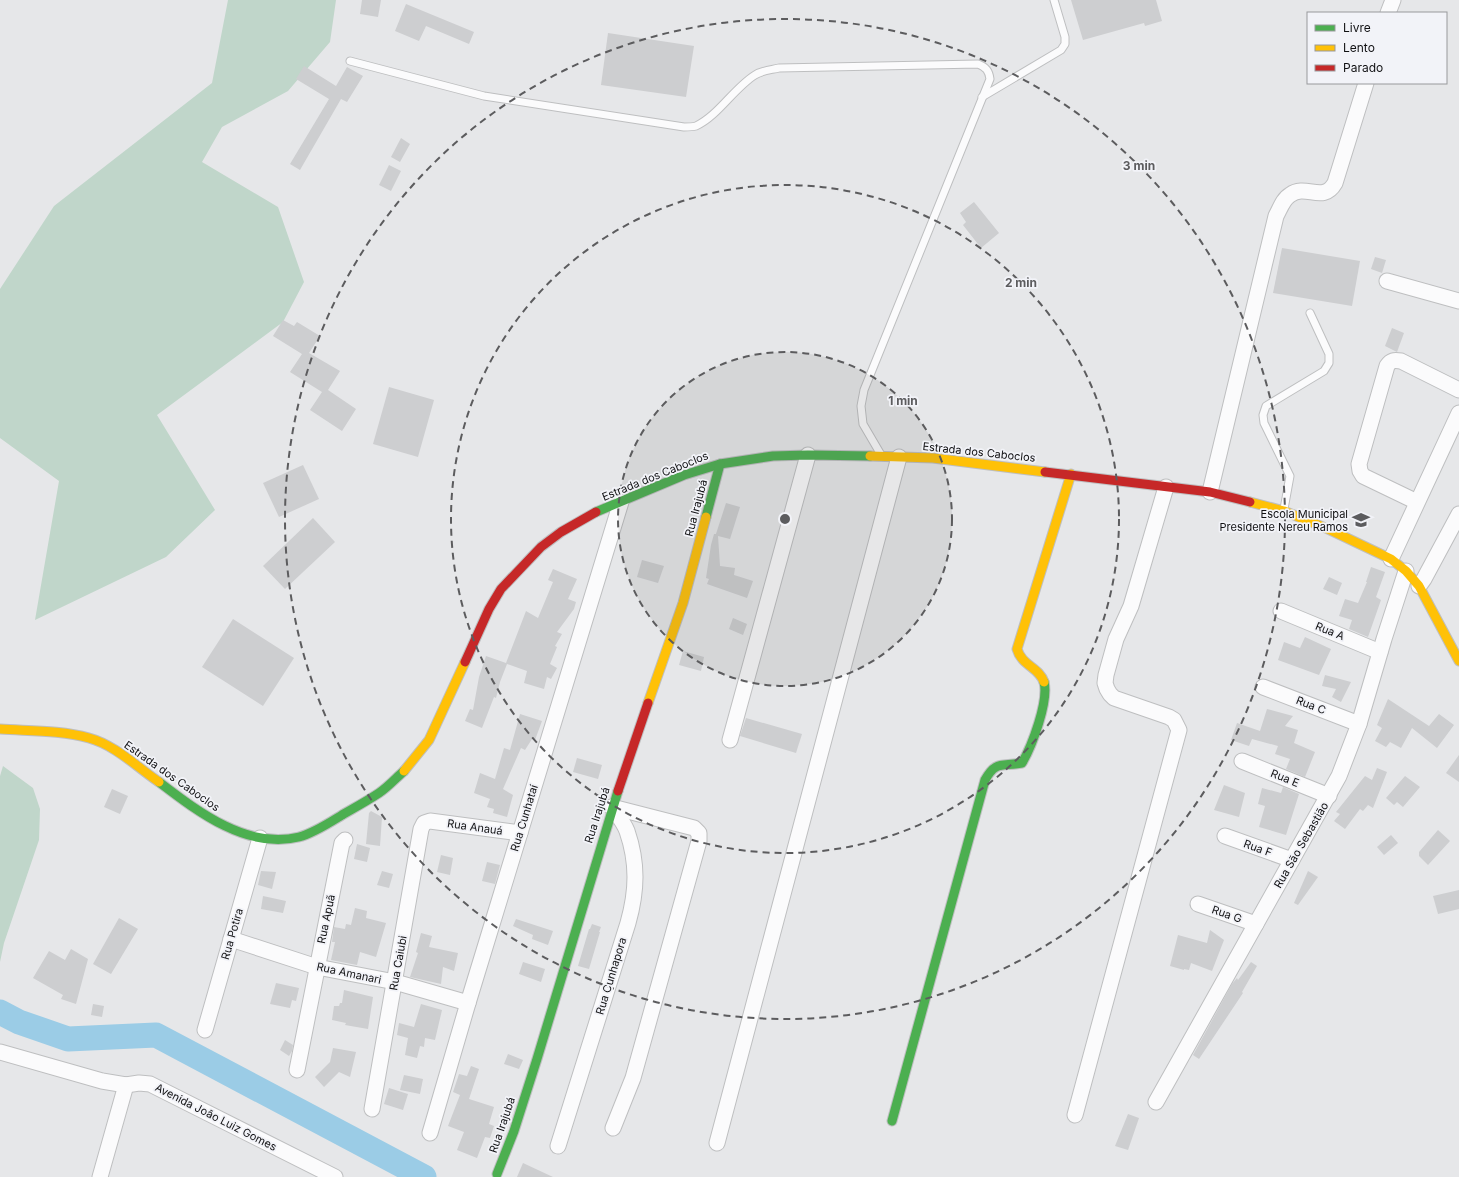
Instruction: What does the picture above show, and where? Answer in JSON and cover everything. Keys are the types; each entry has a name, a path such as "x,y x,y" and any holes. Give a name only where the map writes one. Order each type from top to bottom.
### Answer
{"street":[{"path":"1388,12 1392,0"},
{"path":"1210,492 1276,216 1290,194 1301,190 1322,193 1328,192 1331,189 1335,183 1366,84"},
{"path":"1387,281 1459,301"},
{"path":"1418,502 1363,476 1360,471 1359,464 1387,366 1390,361 1401,361 1459,390"},
{"path":"1391,559 1459,413"},
{"path":"730,740 808,455"},
{"name":"Estrada dos Caboclos","path":"0,729 67,733 90,738 113,749 188,804 214,820 240,832 260,838 284,840 300,836 319,829 380,792 408,767 429,740 489,609 502,589 541,547 560,532 594,513 684,475 720,464 773,456 808,455 933,458 1210,492 1284,511 1328,529 1391,559 1406,571 1419,586 1459,661"},
{"path":"717,1144 899,457"},
{"name":"Rua Irajubá","path":"497,1174 514,1131 537,1059 612,807 683,604 720,464"},
{"path":"892,1121 985,780 994,766 999,764 1022,763 1026,758 1046,692 1044,679 1040,674 1022,661 1018,656 1017,649 1071,474"},
{"path":"1075,1115 1179,730 1174,720 1169,717 1114,698 1110,694 1105,683 1116,639 1131,606 1166,487"},
{"name":"Rua Cunhataí","path":"430,1133 468,1003 621,502"},
{"path":"1419,586 1459,514"},
{"name":"Rua São Sebastião","path":"1156,1102 1339,776 1358,724 1406,571"},
{"name":"Rua A","path":"1280,611 1380,652"},
{"name":"Rua C","path":"1263,687 1358,724"},
{"name":"Rua E","path":"1242,761 1328,796"},
{"path":"612,807 694,828 699,833 699,841 633,1078 613,1128"},
{"name":"Rua Cunhapora","path":"558,1146 628,924 635,893 636,879 634,861 627,830 612,807"},
{"name":"Rua Anauá","path":"430,821 520,833"},
{"name":"Rua Caiubi","path":"372,1109 421,830 424,823 430,821"},
{"name":"Rua F","path":"1225,836 1292,860"},
{"name":"Rua Potira","path":"205,1030 260,838"},
{"name":"Rua Apuã","path":"297,1070 342,843 345,840"},
{"name":"Rua G","path":"1198,904 1256,924"},
{"name":"Rua Amanari","path":"231,939 317,967 395,982 468,1003"},
{"name":"Avenida João Luiz Gomes","path":"0,1052 102,1081 126,1085 139,1083 150,1084 335,1177"},
{"path":"100,1177 126,1085"}],"lane":[{"path":"982,97 1060,50 1065,44 1065,37 1054,0"},
{"path":"350,60 484,96 684,127 694,127 705,121 755,75 764,71 779,68 978,64 984,67 989,73 990,79 864,390 861,406 863,424 882,457"},
{"path":"1284,511 1290,476 1264,423 1263,415 1266,406 1324,371 1329,363 1329,354 1310,312"}],"green space":[{"path":"228,0 336,0 330,42 288,91 222,127 202,162 278,207 304,282 283,322 157,415 215,510 166,557 35,620 59,481 0,438 0,289 54,206 212,83"},
{"path":"3,766 33,788 40,809 39,840 4,943 0,962 0,776"}],"building":[{"path":"362,0 381,0 378,17 360,14"},
{"path":"1071,0 1156,0 1162,21 1145,26 1144,23 1083,40"},
{"path":"406,4 474,32 469,44 426,26 419,41 395,31"},
{"path":"608,33 694,46 686,97 601,85"},
{"path":"304,66 336,86 347,67 363,76 347,102 341,99 300,170 290,164 329,99 296,79"},
{"path":"401,138 410,144 400,162 391,157"},
{"path":"389,165 401,171 391,191 379,185"},
{"path":"974,202 999,233 981,248 963,225 966,222 960,213"},
{"path":"1282,248 1360,261 1352,306 1273,293"},
{"path":"1375,257 1386,260 1382,273 1371,269"},
{"path":"283,320 294,326 297,322 320,336 309,353 340,371 328,390 356,409 342,431 310,410 322,392 290,372 302,354 273,336"},
{"path":"1392,328 1404,333 1397,352 1385,346"},
{"path":"389,387 434,400 418,457 373,444"},
{"path":"303,465 319,499 279,517 263,483"},
{"path":"726,503 740,507 730,539 718,536 720,566 735,568 734,575 753,581 747,598 707,584 709,579 706,578 711,545"},
{"path":"313,518 335,542 285,589 263,566"},
{"path":"642,560 664,566 658,583 637,577"},
{"path":"1371,567 1385,572 1376,597 1381,600 1368,637 1349,629 1352,620 1339,616 1345,599 1358,603 1367,582"},
{"path":"553,569 577,579 568,599 576,602 574,609 557,632 562,634 555,646 557,647 550,664 557,668 551,679 547,677 544,689 524,683 527,671 507,664 496,698 494,697 482,728 465,721 470,709 473,710 479,677 486,656 506,663 526,611 538,618 553,582 548,580"},
{"path":"1329,577 1342,583 1337,595 1323,589"},
{"path":"733,618 747,624 743,635 729,629"},
{"path":"233,619 294,658 263,706 202,667"},
{"path":"1305,637 1331,649 1319,675 1278,660 1284,642 1300,648"},
{"path":"683,651 704,657 701,671 679,665"},
{"path":"1325,675 1351,682 1341,702 1332,697 1336,689 1322,686"},
{"path":"1388,699 1429,726 1439,714 1454,725 1437,748 1412,728 1401,748 1390,742 1386,747 1375,741 1382,728 1377,725"},
{"path":"1267,709 1293,716 1285,726 1298,730 1294,743 1315,752 1305,777 1286,769 1290,759 1275,754 1278,746 1252,739 1249,746 1231,740 1237,723 1260,731"},
{"path":"520,714 542,721 535,740 532,739 525,750 521,748 503,789 513,795 507,817 493,813 494,809 487,807 490,799 474,793 480,773 495,779 504,748 510,750"},
{"path":"746,718 802,734 796,753 740,736"},
{"path":"1459,755 1459,782 1446,773"},
{"path":"577,758 602,765 598,779 573,772"},
{"path":"1377,768 1387,772 1373,808 1368,805 1363,811 1360,809 1345,829 1334,821 1340,814 1336,812 1365,776 1372,780"},
{"path":"1405,776 1420,787 1403,807 1397,802 1394,805 1386,798"},
{"path":"1224,785 1245,793 1239,817 1214,810"},
{"path":"1283,787 1299,794 1286,835 1259,827 1265,806 1258,804 1262,788 1281,793"},
{"path":"112,789 128,796 120,814 104,807"},
{"path":"371,811 382,817 380,846 366,844 369,813"},
{"path":"1438,830 1450,841 1428,865 1419,856 1419,852"},
{"path":"1391,835 1398,843 1384,855 1377,847"},
{"path":"357,844 370,848 367,862 354,859"},
{"path":"441,855 453,858 450,875 437,872"},
{"path":"487,862 500,865 495,884 482,881"},
{"path":"261,871 276,872 272,889 258,885"},
{"path":"382,871 393,874 389,888 377,885"},
{"path":"1308,871 1318,877 1298,905 1294,903"},
{"path":"1459,890 1459,909 1438,914 1433,896"},
{"path":"263,896 286,901 283,913 261,909"},
{"path":"355,908 367,911 366,918 386,923 376,957 360,952 357,965 331,960 335,942 332,942 334,927 345,929 346,924 351,925"},
{"path":"119,918 138,929 111,974 93,964"},
{"path":"516,919 553,931 548,945 532,939 533,935 513,926"},
{"path":"592,924 601,927 589,969 578,966 589,929"},
{"path":"1210,930 1224,940 1212,971 1191,963 1189,970 1170,966 1178,935 1207,943"},
{"path":"421,933 432,936 429,947 458,953 454,971 443,967 441,984 410,977 418,953 416,952"},
{"path":"71,949 88,959 76,1004 61,999 63,995 33,978 49,951 65,960"},
{"path":"523,962 545,969 541,982 519,974"},
{"path":"1251,962 1257,966 1242,992 1243,993 1199,1059 1193,1055 1232,984 1237,978 1238,980"},
{"path":"276,983 299,988 296,1001 292,1000 290,1008 270,1004"},
{"path":"344,990 373,997 368,1029 345,1025 346,1023 332,1020 334,1006 339,1006 340,1003 342,1003"},
{"path":"93,1004 104,1006 102,1017 91,1015"},
{"path":"421,1004 442,1010 435,1040 425,1038 424,1047 420,1046 417,1058 405,1055 408,1038 397,1035 399,1023 414,1027"},
{"path":"285,1040 293,1045 289,1056 280,1050"},
{"path":"333,1048 356,1052 350,1077 339,1072 324,1087 315,1077 330,1062"},
{"path":"508,1054 523,1060 519,1069 504,1064"},
{"path":"471,1066 479,1069 469,1099 494,1107 489,1124 494,1126 490,1138 485,1137 477,1158 457,1150 464,1132 448,1126 460,1095 453,1092 459,1074 467,1076"},
{"path":"404,1075 423,1079 420,1094 400,1090"},
{"path":"389,1088 408,1094 403,1110 384,1104"},
{"path":"1128,1114 1139,1118 1128,1150 1115,1146"},
{"path":"523,1163 553,1177 517,1177"}],"waterway":[{"path":"0,1012 19,1022 68,1039 156,1035 424,1177"}],"traffic: fast":[{"path":"596,512 684,475 720,464 773,456 870,456"},
{"path":"706,517 720,464"},
{"path":"892,1121 985,780 996,767 1022,763 1039,723 1044,700 1044,682"},
{"path":"159,782 206,816 224,825 242,833 261,838 280,840 299,837 321,828 379,793 404,771"},
{"path":"497,1174 514,1131 537,1059 618,791"}],"traffic: slow":[{"path":"870,456 933,458 1045,472"},
{"path":"1044,682 1042,677 1019,655 1017,649 1071,474"},
{"path":"1250,502 1284,511 1328,529 1391,559 1406,571 1419,586 1459,661"},
{"path":"648,703 683,603 706,517"},
{"path":"404,771 429,740 465,662"},
{"path":"0,729 56,732 78,735 99,741 126,757 159,782"}],"traffic: jam":[{"path":"1045,472 1210,492 1250,502"},
{"path":"465,662 489,609 501,589 541,547 561,532 596,512"},
{"path":"618,791 648,703"}],"place":[{"name":"Escola Municipal Presidente Nereu Ramos","path":"1361,520"}]}
